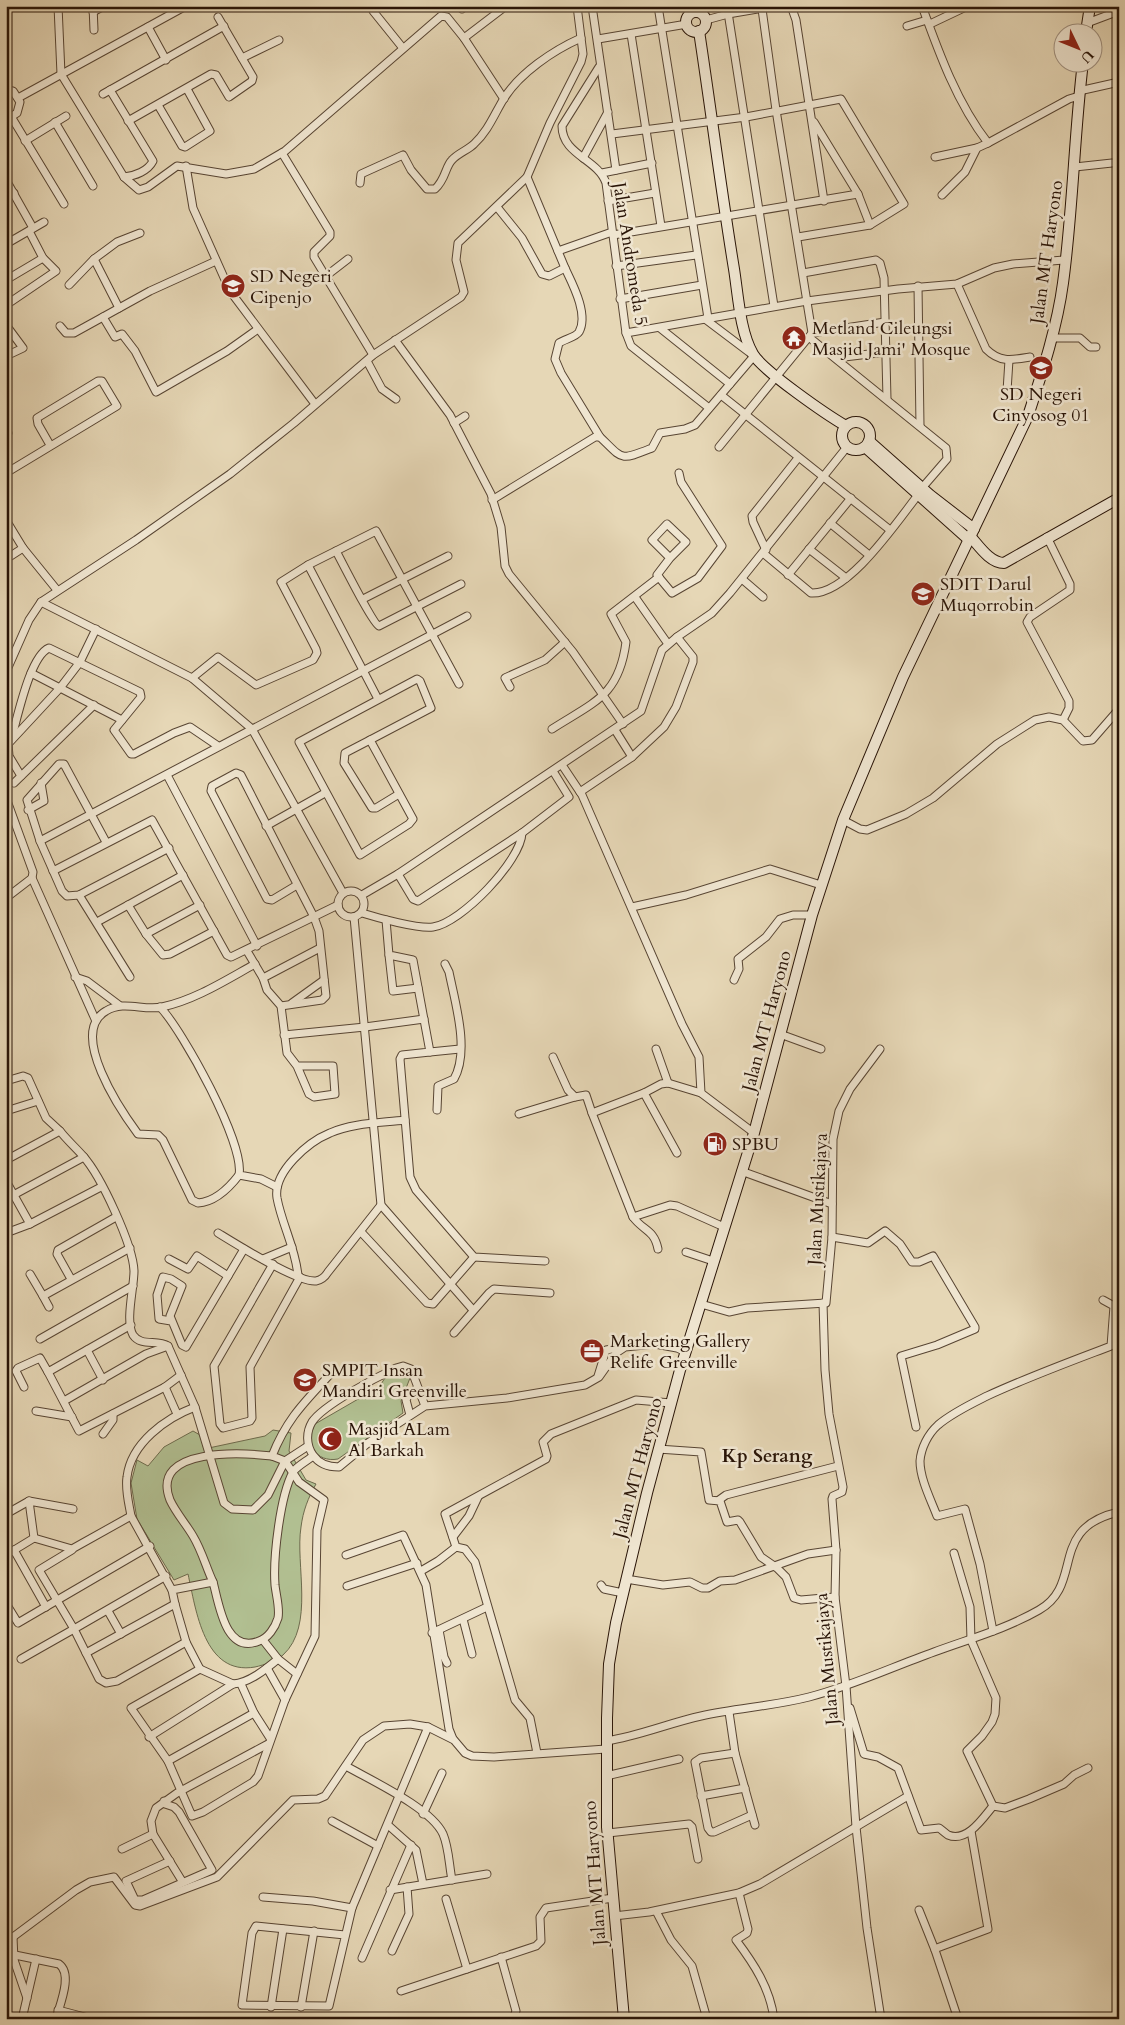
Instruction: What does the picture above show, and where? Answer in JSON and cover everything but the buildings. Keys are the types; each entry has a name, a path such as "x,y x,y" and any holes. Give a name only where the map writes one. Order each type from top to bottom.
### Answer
{"main road":[{"path":"1088,22 1090,6"},
{"path":"694,9 702,14 706,20 704,27 698,31 691,30 687,24 688,17 694,9"},
{"path":"698,31 725,216 741,313 748,342 754,356 777,376 829,416 846,426"},
{"name":"Jalan MT Haryono","path":"624,2019 608,1833 606,1745 610,1664 626,1580 671,1403 713,1261 754,1133 812,915 843,820 903,677 1028,416 1051,338 1063,283 1075,167 1082,72"},
{"path":"851,422 859,422 866,426 870,433 867,444 856,450 847,447 842,441 841,434 846,426 851,422"},
{"path":"867,444 971,535 997,563 1004,563 1119,498"}],"street":[{"path":"58,6 61,74 124,177 139,190 148,187 172,168 186,166 226,174 251,170 282,153 402,47 444,15 464,38 504,99"},
{"path":"94,30 93,9 104,6"},
{"path":"18,98 148,27 174,9 186,6"},
{"path":"460,6 462,9 465,6"},
{"path":"464,38 506,6"},
{"path":"6,672 29,620 41,602 136,540 230,474 370,358 461,297 464,292 456,260 458,244 527,177 550,123 581,62 581,38 577,6"},
{"path":"527,177 581,302 580,328 577,334 559,344 555,358 563,377 600,437 620,456 628,458 652,448 660,433 690,428 754,356 706,318 658,6"},
{"path":"706,20 728,10 762,9 775,6"},
{"path":"791,6 796,20 824,201"},
{"path":"922,6 949,78 979,132 988,143"},
{"path":"907,26 928,22 968,6"},
{"path":"594,7 599,67 612,134 616,170"},
{"path":"762,9 776,110 798,237 811,335 836,358 946,448 947,454 947,459 927,497 890,530 846,578 825,592 811,594 765,552 752,516 798,458"},
{"path":"728,10 761,210 774,306"},
{"path":"373,11 402,47"},
{"path":"1098,22 1119,11"},
{"path":"128,121 213,74 227,97 231,97 253,79 218,17"},
{"path":"598,39 687,24"},
{"path":"124,177 132,176 146,169 153,161 107,92 224,26"},
{"path":"148,27 166,60"},
{"path":"631,34 661,226"},
{"path":"360,183 361,174 404,155 414,174 427,189 435,189 447,174 452,160 474,145 493,121 504,99 516,84 550,54 581,38"},
{"path":"242,58 278,40"},
{"name":"Jalan Andromeda 5","path":"599,67 562,126 564,141 602,173 608,201 620,299 626,333 631,346 709,408"},
{"path":"935,157 977,148 1079,94 1119,82"},
{"path":"6,89 13,91 18,98 19,108 9,119 64,204"},
{"path":"158,105 182,146 186,147 210,131 187,89"},
{"path":"612,134 712,122 809,104 842,100 903,201 902,207 870,225 798,237"},
{"path":"583,158 608,112"},
{"path":"25,141 66,116"},
{"path":"812,120 858,194 870,225"},
{"path":"55,122 93,186"},
{"path":"942,195 964,172 977,148"},
{"path":"282,153 330,232 330,236 314,252 314,257 370,358 382,388 396,399"},
{"path":"602,173 652,163"},
{"path":"1075,167 1112,163"},
{"path":"186,166 193,208 230,292 315,404"},
{"path":"6,180 14,193 43,258 56,271 6,305"},
{"path":"6,198 14,193"},
{"path":"608,201 655,193"},
{"path":"558,251 612,233 824,201 858,194"},
{"path":"497,207 522,238 542,274 549,276 565,268"},
{"path":"6,244 44,222"},
{"path":"69,285 94,259 117,242 140,233"},
{"path":"616,266 696,254"},
{"path":"6,280 43,258"},
{"path":"94,259 118,308"},
{"path":"326,276 348,259"},
{"path":"803,273 876,260 880,263 885,290 887,399"},
{"path":"626,333 807,301 920,286 957,284 994,268 1013,264 1064,260"},
{"path":"60,326 70,334 150,291 216,261"},
{"path":"957,284 986,349 1000,359 1009,360 1030,357"},
{"path":"620,299 702,285"},
{"path":"920,286 920,426"},
{"path":"103,317 112,335 115,337 122,334 132,346 156,392 227,351 258,329"},
{"path":"719,447 811,335 885,322"},
{"path":"6,325 23,348 6,356"},
{"path":"660,328 730,384"},
{"path":"1051,338 1080,338 1090,347 1096,346"},
{"path":"395,340 454,423 492,500 501,527 505,566 509,574 565,642 623,724"},
{"path":"836,358 886,352"},
{"path":"1007,391 1009,360"},
{"path":"6,473 117,406 102,381 98,381 37,418 38,424 50,445"},
{"path":"721,394 798,458 890,530"},
{"path":"454,423 465,416"},
{"path":"492,500 595,437 600,437"},
{"path":"362,895 398,874 558,768 623,724 642,708 662,652 668,644 712,613 765,552 847,447"},
{"path":"670,558 652,540 666,524 686,542 657,574 672,593 691,584 722,549 721,544 681,482 679,473"},
{"path":"788,575 850,498"},
{"path":"6,520 23,548 57,590"},
{"path":"830,523 869,555"},
{"path":"192,678 218,657 256,685 313,660 317,653 316,649 281,586 283,579 376,531 404,578 417,607 434,635 459,684"},
{"path":"1047,537 1070,584 1070,590 1030,617 1027,622 1069,701 1069,708 1063,720"},
{"path":"6,559 23,548"},
{"path":"809,549 846,578"},
{"path":"336,551 363,599 373,623 379,626 461,584"},
{"path":"363,599 448,556"},
{"path":"308,566 378,698"},
{"path":"552,729 604,696 612,686 626,645 625,638 612,619 611,614 659,577"},
{"path":"742,579 763,597"},
{"path":"635,597 668,644"},
{"path":"41,602 192,678 252,729 343,893"},
{"path":"40,841 467,616"},
{"path":"12,736 60,688 80,662 96,629"},
{"path":"582,796 632,757 664,726 679,699 693,662 693,657 677,637"},
{"path":"510,687 507,677 545,660 565,642"},
{"path":"21,776 7,749 31,673 44,651 49,648 140,692 141,697 122,720 115,732 132,754 174,732 190,727 218,746"},
{"path":"31,673 122,720"},
{"path":"370,740 412,816 411,822 360,855 299,742 378,698 419,680 431,708 345,753 343,755 344,763 372,808 376,808 399,794"},
{"path":"14,783 94,705"},
{"path":"843,820 860,829 867,830 885,824 933,798 997,744 1035,720 1049,717 1063,720 1083,741 1092,740 1118,713"},
{"path":"614,730 632,757"},
{"path":"106,842 63,764 59,764 27,798 28,810 64,894 70,897 79,895 169,848"},
{"path":"558,768 582,796 632,906 682,1024 699,1057 701,1094"},
{"path":"398,874 413,899 418,902 522,833 569,798 558,768"},
{"path":"281,1006 324,999 326,993 319,931 314,916 240,775 236,773 212,786 211,791 267,899 272,900 297,886"},
{"path":"166,775 257,946"},
{"path":"28,810 44,801 41,782"},
{"path":"266,826 325,793"},
{"path":"6,798 32,868 32,878 95,1019"},
{"path":"54,871 150,820 155,822 214,931 231,957 338,905"},
{"path":"362,913 386,920 428,927 441,925 486,893 520,846 522,833"},
{"path":"632,906 686,895 770,869 821,884"},
{"path":"97,922 183,875"},
{"path":"6,898 32,878"},
{"path":"353,890 362,895 365,907 362,913 354,918 346,917 340,912 338,905 343,893 353,890"},
{"path":"79,895 130,977"},
{"path":"128,905 146,934 162,954 167,955 214,931"},
{"path":"146,934 200,905"},
{"path":"734,980 739,969 738,960 766,937 775,923 793,915 812,915"},
{"path":"354,918 381,1205 473,1310"},
{"path":"386,920 388,956 393,990 418,988"},
{"path":"263,978 320,948"},
{"path":"247,950 269,992 281,1006 287,1053 297,1066 311,1096 335,1094 333,1066 297,1066"},
{"path":"388,956 413,960 430,1052"},
{"path":"239,1175 229,1187 212,1199 198,1203 192,1200 163,1140 158,1135 138,1134 112,1095 103,1076 93,1042 92,1029 95,1019 119,1005 160,1007 182,1001 255,964"},
{"path":"437,1110 437,1089 440,1083 452,1080 456,1075 461,1032 449,972 445,964"},
{"path":"75,977 87,981 119,1005"},
{"path":"292,1003 324,980"},
{"path":"160,1007 181,1035 216,1100 234,1149 239,1175"},
{"path":"284,1036 365,1028 424,1019"},
{"path":"780,1034 822,1049"},
{"path":"460,1049 402,1055 400,1058 410,1177 416,1190 474,1257 545,1261"},
{"path":"656,1049 668,1083"},
{"name":"Jalan Mustikajaya","path":"880,1049 850,1088 839,1111 833,1139 832,1237 825,1303 825,1370 838,1466 843,1487 842,1492 833,1496 832,1499 836,1550 835,1597 846,1686 856,1827 867,1928 881,2019"},
{"path":"553,1057 568,1090 575,1098"},
{"path":"6,1081 26,1076 46,1118 84,1157 126,1233 134,1270 131,1325 134,1337 143,1342 158,1341 168,1346 195,1407 224,1503 232,1508 243,1511 253,1510 263,1503 275,1485 288,1458 308,1446"},
{"path":"592,1113 644,1093 654,1086 668,1083 701,1094 754,1133"},
{"path":"644,1093 677,1152"},
{"path":"519,1114 586,1095 633,1217 638,1224 654,1236 658,1249"},
{"path":"6,1111 38,1101"},
{"path":"6,1117 24,1106"},
{"path":"273,1264 214,1366 220,1424 223,1428 250,1421 252,1418 250,1367 299,1277 297,1258 277,1197 277,1187 289,1163 329,1133 351,1127 405,1120"},
{"path":"6,1160 60,1132"},
{"path":"6,1199 84,1157"},
{"path":"741,1171 832,1204"},
{"path":"239,1175 261,1179 277,1187"},
{"path":"6,1182 30,1224"},
{"path":"6,1233 30,1224 101,1186"},
{"path":"218,1233 299,1277 310,1281 322,1279 362,1233 381,1205"},
{"path":"633,1217 670,1205 677,1206 724,1227"},
{"path":"71,1279 57,1254 58,1250 116,1217"},
{"path":"832,1237 868,1243 879,1233 885,1231 900,1244 912,1262 919,1262 933,1256 975,1326 975,1329 937,1345 902,1354 916,1427"},
{"path":"362,1233 427,1303 433,1304 474,1257"},
{"path":"263,1259 292,1247"},
{"path":"43,1296 130,1248"},
{"path":"171,1321 159,1319 157,1296 163,1277 171,1279 182,1286 171,1312 171,1321 182,1344 186,1347 189,1346 244,1248"},
{"path":"686,1252 713,1261"},
{"path":"169,1259 188,1269 197,1256 228,1276"},
{"path":"30,1274 49,1307"},
{"path":"40,1339 133,1286"},
{"path":"454,1332 494,1290 550,1293"},
{"path":"993,1630 980,1564 965,1509 937,1516 920,1462 923,1448 928,1436 939,1424 972,1404 1019,1381 1111,1346 1114,1306 1103,1300"},
{"path":"700,1304 730,1312 747,1308 825,1303"},
{"path":"48,1372 131,1325"},
{"path":"143,1342 146,1354"},
{"path":"598,1378 606,1350 655,1344 677,1348 686,1352"},
{"path":"64,1401 146,1354 168,1346"},
{"path":"425,1406 417,1389 416,1378 408,1367 403,1366 388,1372 338,1400 318,1416 308,1431 308,1446 313,1456 322,1464 339,1466 368,1443 425,1406 563,1390 585,1385 598,1378 616,1354 625,1347"},
{"path":"87,1350 103,1380"},
{"path":"24,1387 16,1371 18,1368 40,1358 79,1431 165,1387 181,1375"},
{"path":"272,1456 289,1420 334,1370"},
{"path":"165,1387 176,1414"},
{"path":"410,1415 406,1400 409,1394 417,1389"},
{"path":"456,1547 445,1514 546,1459 547,1456 543,1442 551,1434 636,1400 671,1403"},
{"path":"195,1407 176,1414 149,1437 129,1467 127,1495 132,1516 150,1546 172,1590 186,1642 200,1669 237,1684 269,1741"},
{"path":"36,1411 72,1417"},
{"path":"103,1434 113,1420 114,1414"},
{"path":"658,1449 701,1452 709,1500 719,1500 726,1495 838,1466"},
{"path":"200,1669 131,1708 149,1737 168,1761 176,1793 192,1816 204,1812 252,1782 262,1767 269,1741 285,1700 315,1636 317,1530 324,1500 299,1482 296,1469 288,1458 253,1453 196,1457 183,1464 169,1477 170,1500 194,1538 213,1582 223,1619 229,1633 240,1642 255,1643 263,1640 275,1625 278,1616 275,1583 276,1542 281,1514 296,1469 313,1456"},
{"path":"453,1537 469,1516 478,1496"},
{"path":"719,1500 725,1520 727,1522 738,1520 740,1522 761,1557 786,1577 794,1598 835,1597"},
{"path":"29,1501 34,1538"},
{"path":"6,1514 29,1501 73,1509"},
{"path":"346,1555 403,1534 421,1571 430,1598 449,1729 454,1740 465,1753 472,1756 494,1757 606,1745 703,1715 808,1697 846,1686 970,1640 1020,1620 1052,1602 1059,1592 1072,1544 1078,1534 1101,1518 1119,1512"},
{"path":"132,1516 72,1549 39,1570 100,1678 106,1683 112,1683 186,1642"},
{"path":"6,1555 34,1538 72,1549"},
{"path":"8,1605 18,1623 150,1546"},
{"path":"421,1571 456,1547"},
{"path":"456,1547 465,1549 475,1562 515,1700 518,1707 527,1714 532,1725 536,1754"},
{"path":"14,1550 46,1606"},
{"path":"626,1580 663,1585 690,1582 702,1588 708,1588 720,1582 735,1580 808,1554 836,1550"},
{"path":"954,1553 970,1607 970,1640 992,1687 996,1706 995,1714 988,1729 967,1750 992,1806"},
{"path":"347,1586 417,1563"},
{"path":"20,1660 166,1576"},
{"path":"172,1590 213,1582"},
{"path":"601,1585 604,1590 623,1593"},
{"path":"86,1653 175,1604"},
{"path":"435,1632 488,1606"},
{"path":"108,1611 121,1634"},
{"path":"463,1619 472,1654"},
{"path":"435,1632 447,1663"},
{"path":"263,1640 278,1659 297,1674"},
{"path":"149,1737 237,1684 268,1668 278,1659"},
{"path":"268,1668 285,1700"},
{"path":"847,1698 864,1754 878,1757 898,1768 923,1831 939,1828 946,1834 954,1836 971,1831 992,1806"},
{"path":"729,1712 735,1753 755,1825"},
{"path":"168,1761 254,1713"},
{"path":"27,1998 10,1938 90,1882 114,1877 135,1905 140,1906 217,1877 293,1800 318,1799 324,1796 364,1740 376,1730 384,1726 410,1724 428,1727 454,1740"},
{"path":"345,1935 256,1926 252,1933 242,2004 244,2006 270,2007 329,2006 352,1908 428,1727"},
{"path":"182,1881 153,1834 151,1827 152,1814 164,1801 176,1793 269,1741"},
{"path":"735,1753 696,1760 701,1796 711,1832 752,1815"},
{"path":"606,1776 679,1759"},
{"path":"346,1766 398,1796 438,1826 442,1834 452,1880"},
{"path":"992,1806 1005,1808 1029,1799 1064,1784 1074,1775 1088,1768"},
{"path":"423,1814 442,1773"},
{"path":"701,1796 744,1788"},
{"path":"614,1916 656,1910 739,1893 760,1884 908,1796"},
{"path":"164,1801 165,1804 179,1812 212,1870 182,1881 143,1900 135,1900 126,1881 170,1861"},
{"path":"332,1821 378,1846"},
{"path":"608,1833 689,1824 692,1827 698,1859"},
{"path":"388,1825 416,1850 423,1884"},
{"path":"935,1950 988,1929 971,1831"},
{"path":"122,1849 153,1834"},
{"path":"362,1958 411,1844"},
{"path":"390,1890 487,1874"},
{"path":"392,1951 409,1914 406,1887"},
{"path":"739,1893 748,1930 747,1933 736,1940 760,1974 769,1995 774,2019"},
{"path":"263,1897 313,1901 352,1908"},
{"path":"401,1991 539,1943 542,1934 540,1917 546,1908 613,1898"},
{"path":"446,1899 467,1969"},
{"path":"656,1910 671,1940 692,1966 706,2019"},
{"path":"919,1910 935,1950 958,2019"},
{"path":"270,2007 283,1929"},
{"path":"301,2007 314,1932"},
{"path":"6,1962 14,1957 36,1959 59,1964 66,1971 56,2019"},
{"path":"501,1957 516,2011 513,2019"},
{"path":"22,2019 36,1959"},
{"path":"58,2010 92,2019"}],"green space":[{"path":"397,1371 410,1378 401,1401 403,1413 338,1459 323,1458 318,1455 311,1444 310,1438 315,1424 379,1387 385,1378"},
{"path":"273,1430 291,1433 289,1451 306,1480 316,1484 306,1505 301,1527 301,1612 293,1643 283,1655 273,1661 255,1667 238,1667 224,1661 213,1651 199,1622 188,1574 174,1580 137,1519 131,1483 137,1460 148,1466 164,1447 193,1431 200,1435 204,1449 265,1436"}],"place":[{"name":"SD Negeri Cipenjo","path":"233,286"},
{"name":"Metland Cileungsi Masjid Jami' Mosque","path":"794,338"},
{"name":"SD Negeri Cinyosog 01","path":"1041,368"},
{"name":"SDIT Darul Muqorrobin","path":"923,594"},
{"name":"SPBU","path":"715,1144"},
{"name":"Marketing Gallery Relife Greenville","path":"592,1351"},
{"name":"SMPIT Insan Mandiri Greenville","path":"305,1380"},
{"name":"Masjid ALam Al Barkah","path":"330,1439"}],"district":[{"name":"Kp Serang","path":"767,1456"}]}
